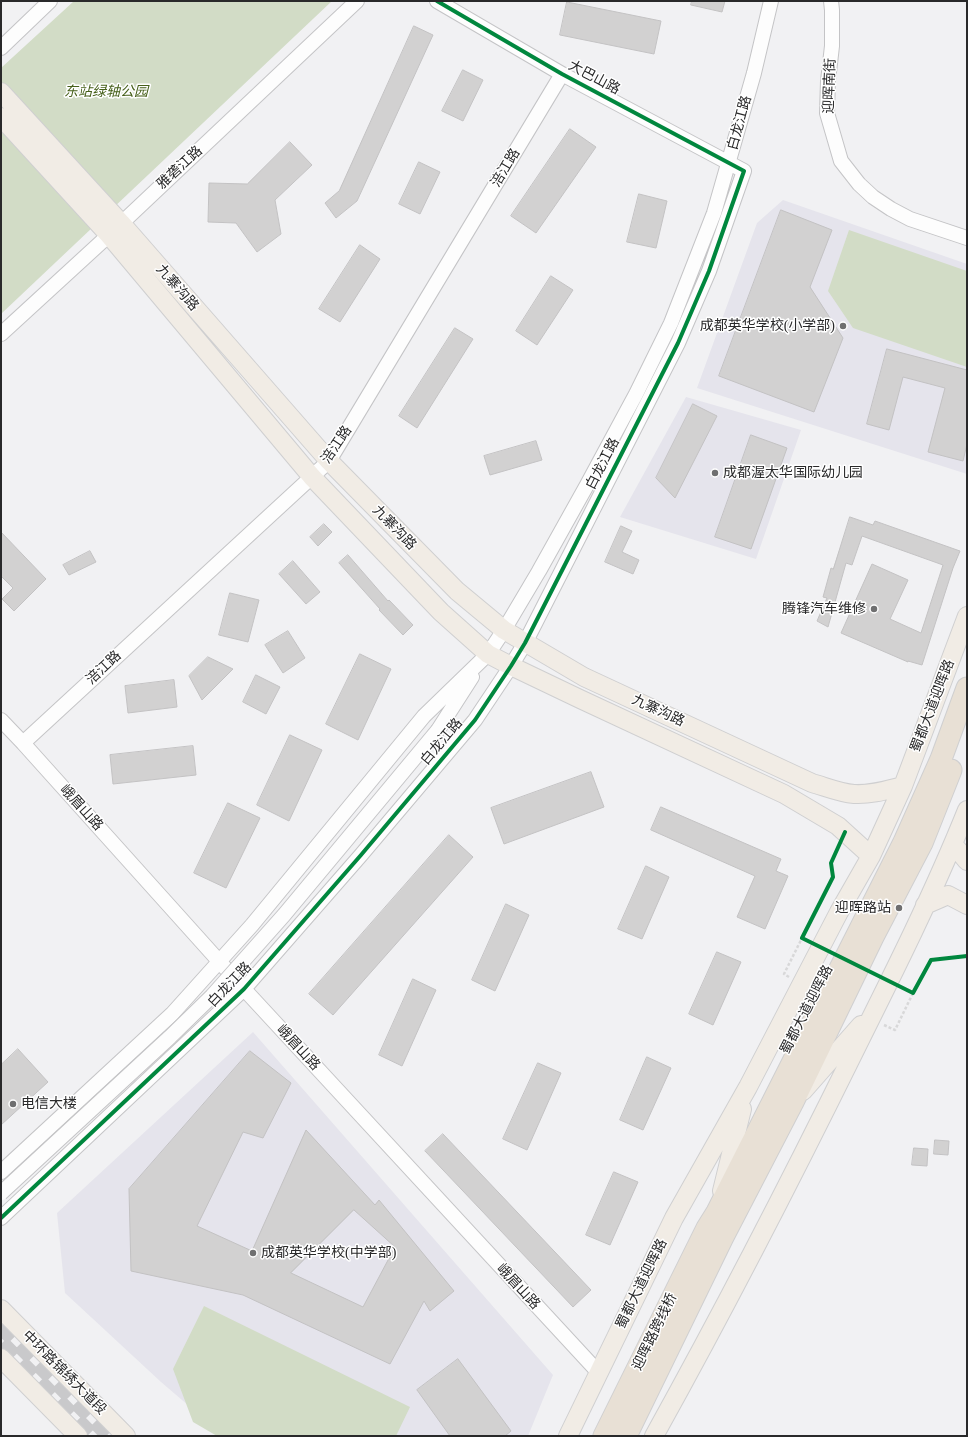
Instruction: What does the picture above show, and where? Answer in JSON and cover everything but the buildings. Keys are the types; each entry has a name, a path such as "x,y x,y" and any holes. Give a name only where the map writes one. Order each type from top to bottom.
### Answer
{"highway":[{"name":"蜀都大道迎晖路","path":"716,1226 904,842 940,759 967,688"},
{"name":"蜀都大道迎晖路","path":"716,1226 793,1102 870,944 922,842 967,730"},
{"name":"迎晖路跨线桥","path":"604,1436 716,1226"},
{"name":"迎晖路跨线桥","path":"626,1436 716,1226"}],"main road":[{"name":"九寨沟路","path":"1,92 115,229 312,477 441,612 488,654 784,794 838,826 871,856"},
{"name":"九寨沟路","path":"1,117 115,229 329,461 457,592 504,630 584,677 812,783 854,794 876,793 903,786"},
{"name":"蜀都大道迎晖路","path":"568,1436 674,1218 748,1087 839,912 871,856 903,786 967,616"},
{"path":"654,1436 714,1328 794,1176 925,905 967,810"},
{"path":"953,844 967,861"},
{"path":"925,905 948,895 967,905"},
{"path":"793,1102 876,1008"},
{"path":"716,1226 748,1087"},
{"name":"中环路锦绣大道段","path":"1,1309 126,1436"},
{"path":"1,1358 78,1436"}],"street":[{"path":"1,48 50,1"},
{"name":"雅砻江路","path":"1,334 357,1"},
{"name":"大巴山路","path":"437,1 562,74 744,171"},
{"name":"白龙江路","path":"1,1172 172,1014 257,919 424,716 488,654 504,630 587,485 647,373 671,323 696,263 714,213 754,73 771,1"},
{"name":"迎晖南街","path":"831,1 832,46 828,81 827,113 841,161 859,184 873,197 891,210 910,219 967,238"},
{"name":"涪江路","path":"23,743 329,461 562,74"},
{"name":"白龙江路","path":"1,1218 244,989 361,855 475,720 525,643 678,343 709,271 744,171"},
{"path":"1,1193 148,1058 212,996 284,915 438,730 488,654"},
{"name":"峨眉山路","path":"1,720 219,962 599,1374"}],"path":[{"path":"784,974 806,931"},
{"path":"802,938 809,942"},
{"path":"895,1030 917,986"},
{"path":"906,990 913,993"}],"shaded area":[{"name":"成都英华学校(小学部)","path":"783,200 967,264 967,474 697,388 757,223"},
{"name":"成都渥太华国际幼儿园","path":"686,397 801,430 756,559 620,517"},
{"name":"成都英华学校(中学部)","path":"253,1032 553,1375 528,1436 224,1436 161,1382 65,1293 57,1213"}],"green space":[{"name":"东站绿轴公园","path":"74,1 332,1 1,314 1,68"},
{"path":"849,230 967,271 967,367 853,328 828,291"},
{"path":"204,1306 410,1407 396,1436 217,1436 193,1422 173,1369"}],"tunnel":[{"path":"1,1325 111,1436"},
{"path":"1,1344 91,1436"}],"cycle path":[{"path":"1,1218 244,989 361,855 475,720 525,643 678,343 709,271 744,171 562,74 437,1"},
{"path":"845,832 831,863 833,877 802,938 913,993 931,960 967,956"}],"place":[{"name":"成都英华学校(小学部)","path":"843,326"},
{"name":"成都渥太华国际幼儿园","path":"715,473"},
{"name":"腾锋汽车维修","path":"874,609"},
{"name":"迎晖路站","path":"899,908"},
{"name":"电信大楼","path":"13,1104"},
{"name":"成都英华学校(中学部)","path":"253,1253"}]}
